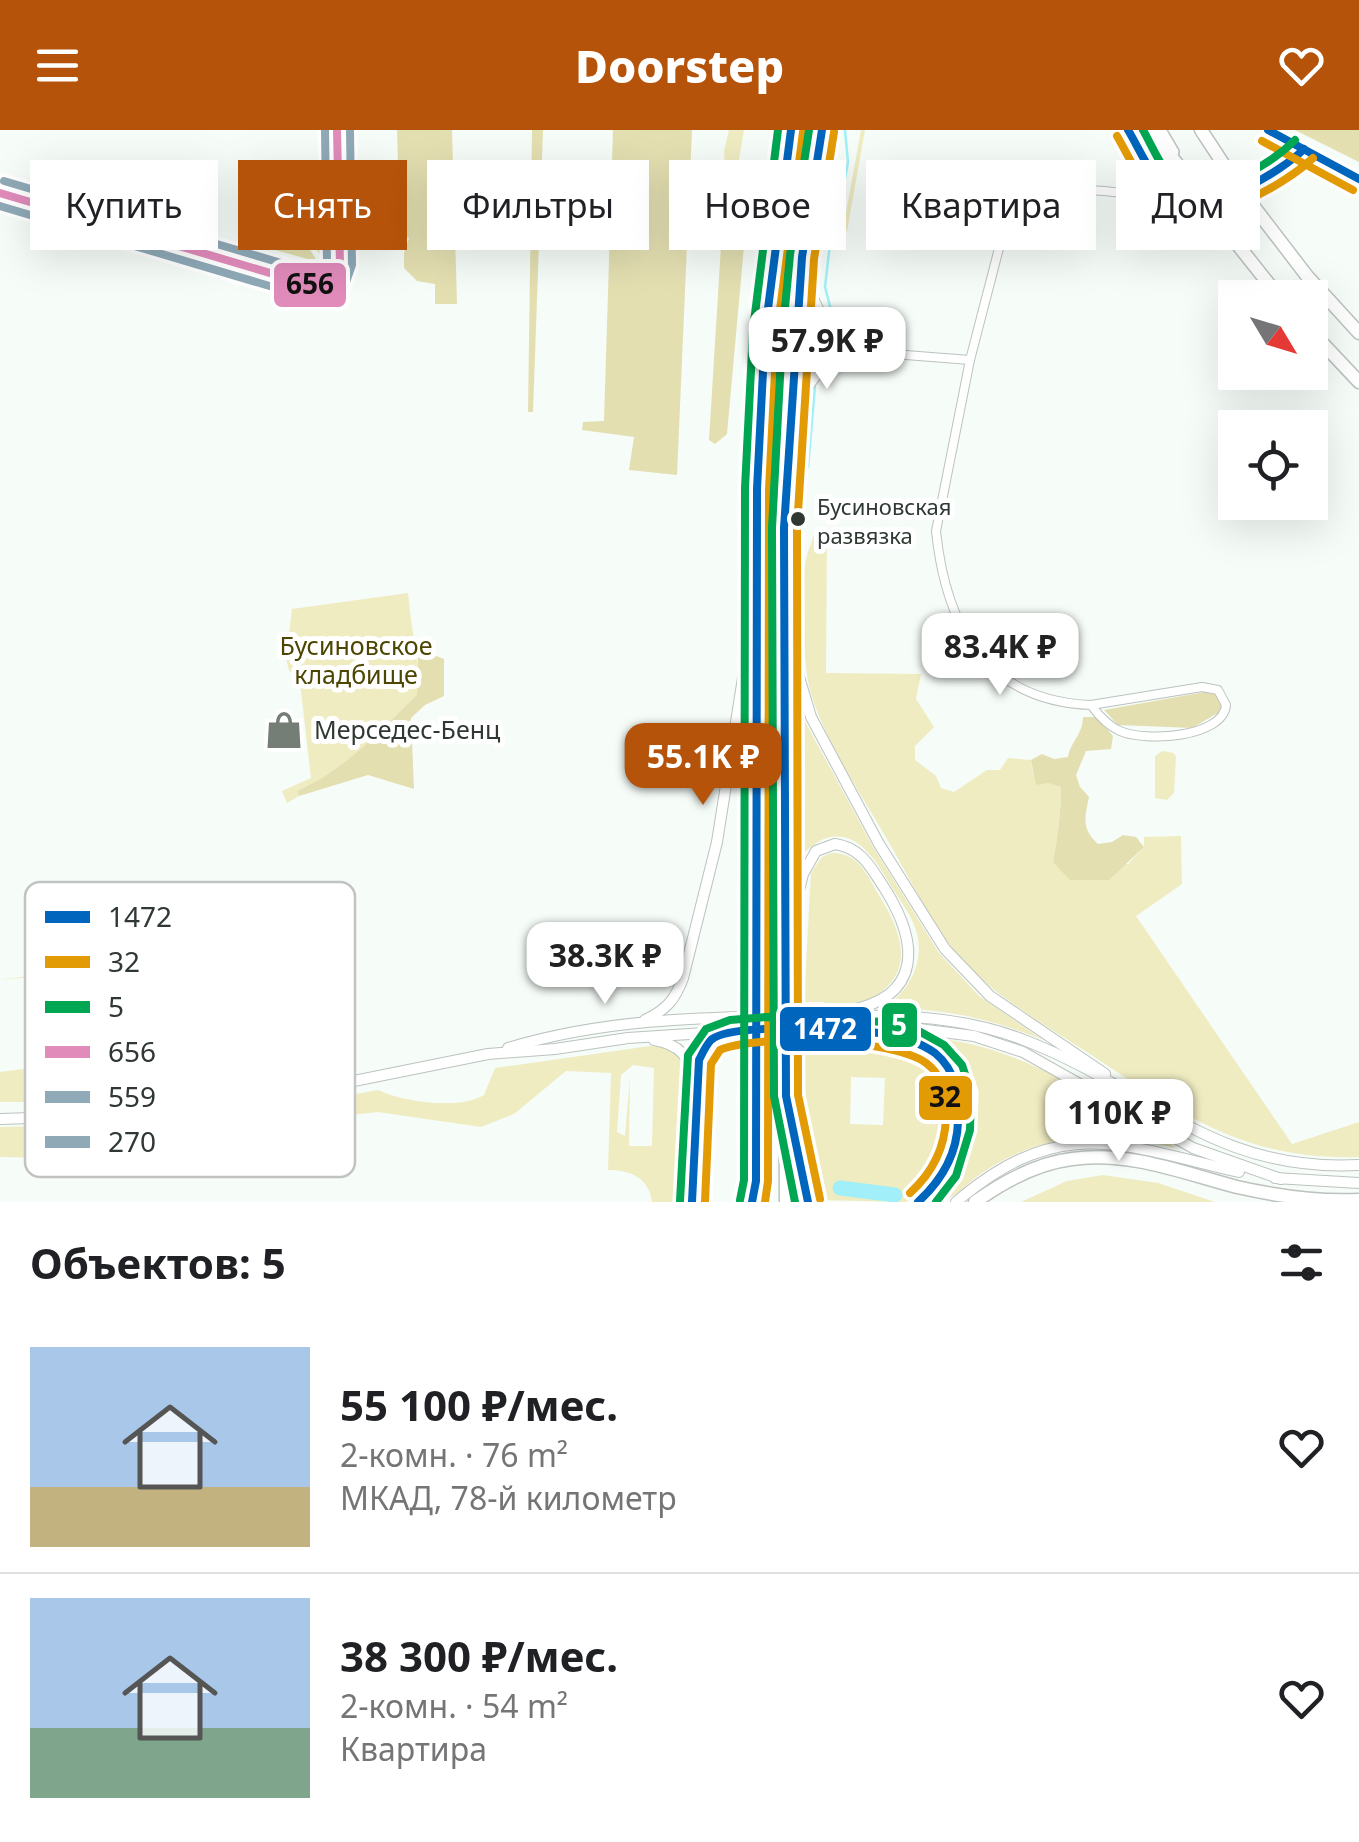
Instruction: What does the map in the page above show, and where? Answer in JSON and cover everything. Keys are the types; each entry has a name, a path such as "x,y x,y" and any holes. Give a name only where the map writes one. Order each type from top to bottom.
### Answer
{"highway":[{"path":"754,1202 757,489 765,332 791,130"},
{"path":"1150,130 1174,160"},
{"path":"1202,130 1248,199 1307,276 1355,330"},
{"path":"786,1202 784,589 788,439 802,257 820,134"},
{"path":"1242,250 1266,280"},
{"path":"1328,349 1359,382"},
{"path":"975,1202 1048,1164 1106,1157 1156,1164 1290,1198 1359,1200"}],"main road":[{"path":"0,193 314,286 332,283 340,264 337,130"},
{"path":"1128,130 1147,160"},
{"path":"1160,130 1178,160"},
{"path":"1268,130 1359,178"},
{"path":"1260,177 1290,163 1304,149"},
{"path":"784,589 799,677 811,717 879,844 945,950 990,996 1138,1099"},
{"path":"639,1023 666,1009 683,978 717,842 756,596"},
{"path":"785,946 803,874 816,851 835,844 862,856 907,931 908,963 884,1000 824,1016"},
{"path":"355,1081 488,1054 548,1036 639,1023 824,1016 936,1017 1004,1032 1050,1052 1175,1121 1235,1149 1290,1164 1359,1165"},
{"path":"868,1029 925,1046 938,1057 954,1083 959,1120 952,1155 940,1180 918,1202"},
{"path":"488,1054 735,1031 946,1031 1023,1052 1194,1148 1281,1178"},
{"path":"690,1202 699,1060 710,1040 735,1031"},
{"path":"628,1038 668,1042 686,1056 692,1068 690,1202"},
{"path":"786,1096 808,1202"},
{"path":"0,1119 25,1118"},
{"path":"956,1202 1018,1160 1087,1143 1132,1145 1246,1174 1359,1183"}],"street":[{"path":"1091,705 1118,731 1155,736 1210,727 1220,721 1226,705 1218,690 1202,686 1091,705 1056,701 1000,676 976,653 951,600 936,531 970,360 1011,202 1033,193 1116,193"},
{"path":"802,257 818,311 830,326 880,352 970,360"},
{"path":"788,439 808,386 854,338"}],"green space":[{"path":"729,130 744,130 739,160 724,160"},
{"path":"861,130 865,130 847,231 846,213"},
{"path":"815,315 829,331 843,339 810,372"},
{"path":"827,527 826,673 921,674 916,699 934,727 915,746 915,760 936,776 941,788 954,792 987,770 1000,770 1008,758 1031,760 1033,772 1048,783 1061,786 1053,862 1128,864 1144,847 1144,837 1181,836 1182,884 1136,916 1292,1144 1359,1122 1359,1157 1279,1150 1244,1141 1180,1111 1021,1009 978,976 954,950 849,776 809,687 803,614 806,559 816,528"},
{"name":"Бусиновское кладбище","path":"408,593 420,693 363,748 297,791 299,796 287,803 282,791 311,778 300,683 286,659 292,609"},
{"path":"803,718 872,845 939,953 979,996 1043,1040 964,1016 881,1009 899,995 912,976 919,954 916,930 882,871 861,845 831,837 804,853"},
{"path":"1162,751 1176,757 1174,793 1167,800 1155,798 1155,756"},
{"path":"831,853 849,856 866,873 898,934 901,960 890,984 878,994 859,1002 825,1006 824,1002 804,1002 811,873 822,857"},
{"path":"926,1037 980,1046 1030,1064 1158,1134 1175,1148 1100,1137 1051,1142 1004,1159 952,1196 930,1202 962,1158 968,1141 971,1105 957,1065"},
{"path":"825,1039 845,1039 900,1045 930,1061 941,1076 950,1095 947,1099 923,1101 927,1121 952,1115 946,1141 932,1174 906,1202 817,1200 809,1160 803,1045 825,1044","holes":["851,1077 885,1078 883,1125 850,1124"]},
{"path":"650,1046 674,1053 683,1065 686,1092 679,1202 652,1202 643,1181 624,1171 608,1170 611,1073 566,1071 514,1114 481,1127 378,1112 355,1115 355,1094 378,1090 416,1101 447,1103 484,1095 495,1068","holes":["633,1065 654,1068 652,1146 629,1146 630,1077 625,1136 617,1132 621,1075"]},
{"path":"25,1069 25,1102 0,1102 0,1072"},
{"path":"25,1126 25,1157 0,1157 0,1127"},
{"path":"1103,1175 1158,1183 1215,1202 1021,1202 1067,1181"}],"shaded area":[{"path":"397,130 452,130 453,160 427,160 427,250 455,250 457,304 435,304 435,284 417,281 404,268 409,238 407,160 398,160"},
{"path":"532,130 543,130 542,160 532,160"},
{"path":"613,130 692,130 691,160 669,160 669,250 687,250 677,475 629,470 634,437 582,430 583,422 604,421 609,250 649,250 649,160 612,160"},
{"path":"1295,130 1359,130 1359,162"},
{"path":"275,250 310,250 318,262"},
{"path":"530,250 539,250 533,412 528,412"},
{"path":"721,250 744,250 727,434 715,444 709,440"},
{"path":"418,649 444,659 444,696 425,705 411,718 414,789 368,775 299,796 297,791 346,761 417,695"},
{"path":"1205,692 1218,694 1223,710 1192,728 1118,725 1104,710"},
{"path":"1083,717 1096,717 1113,736 1111,749 1086,751 1076,775 1089,797 1089,833 1098,844 1123,835 1136,837 1144,847 1109,880 1070,880 1053,862 1061,787 1036,785 1031,760 1042,754 1054,759 1068,757"}],"waterway":[{"path":"845,130 846,173"},
{"path":"829,250 825,287 831,310"},
{"path":"817,355 820,325"},
{"path":"808,467 815,387"},
{"path":"840,1188 895,1195"}],"transit line":[{"name":"270","path":"320,278 327,262 325,130"},
{"name":"656","path":"332,283 340,264 337,130"},
{"name":"559","path":"344,288 352,265 350,130"},
{"name":"5","path":"740,1200 744,1180 745,488 753,330 778,130"},
{"name":"1472","path":"752,1202 756,1181 757,489 765,332 791,130"},
{"name":"5","path":"795,1202 774,1096 772,528 782,340 809,130"},
{"name":"1472","path":"808,1202 786,1096 784,528 802,257 822,130"},
{"name":"1472","path":"1128,130 1163,188 1177,200 1191,203 1244,188 1279,169 1304,149"},
{"name":"5","path":"1143,130 1168,174 1190,190 1247,174 1295,140"},
{"name":"1472","path":"1268,130 1359,179"},
{"name":"32","path":"765,1202 769,489 777,333 803,132"},
{"name":"32","path":"820,1199 798,1095 797,528 814,259 834,132"},
{"name":"32","path":"1117,136 1150,192 1165,207 1181,214 1221,210 1242,202 1284,180 1313,158"},
{"name":"32","path":"1262,141 1353,190"},
{"name":"270","path":"4,181 315,273 330,271"},
{"name":"656","path":"0,193 314,286 332,283"},
{"name":"559","path":"0,206 310,298 334,295"},
{"name":"5","path":"680,1201 688,1055 706,1029 730,1020 766,1017 887,1022 917,1030 944,1045 962,1065 971,1092 970,1130 956,1176 936,1202"},
{"name":"1472","path":"692,1202 699,1060 706,1047 723,1034 795,1028 898,1037 929,1049 948,1068 958,1103 955,1145 940,1176 918,1202"},
{"name":"32","path":"705,1202 711,1064 720,1050 792,1040 885,1048 932,1068 945,1095 945,1129 936,1159 910,1193"}],"place":[{"name":"Бусиновская развязка","path":"798,519"},
{"name":"Мерседес-Бенц","path":"284,730"}]}
